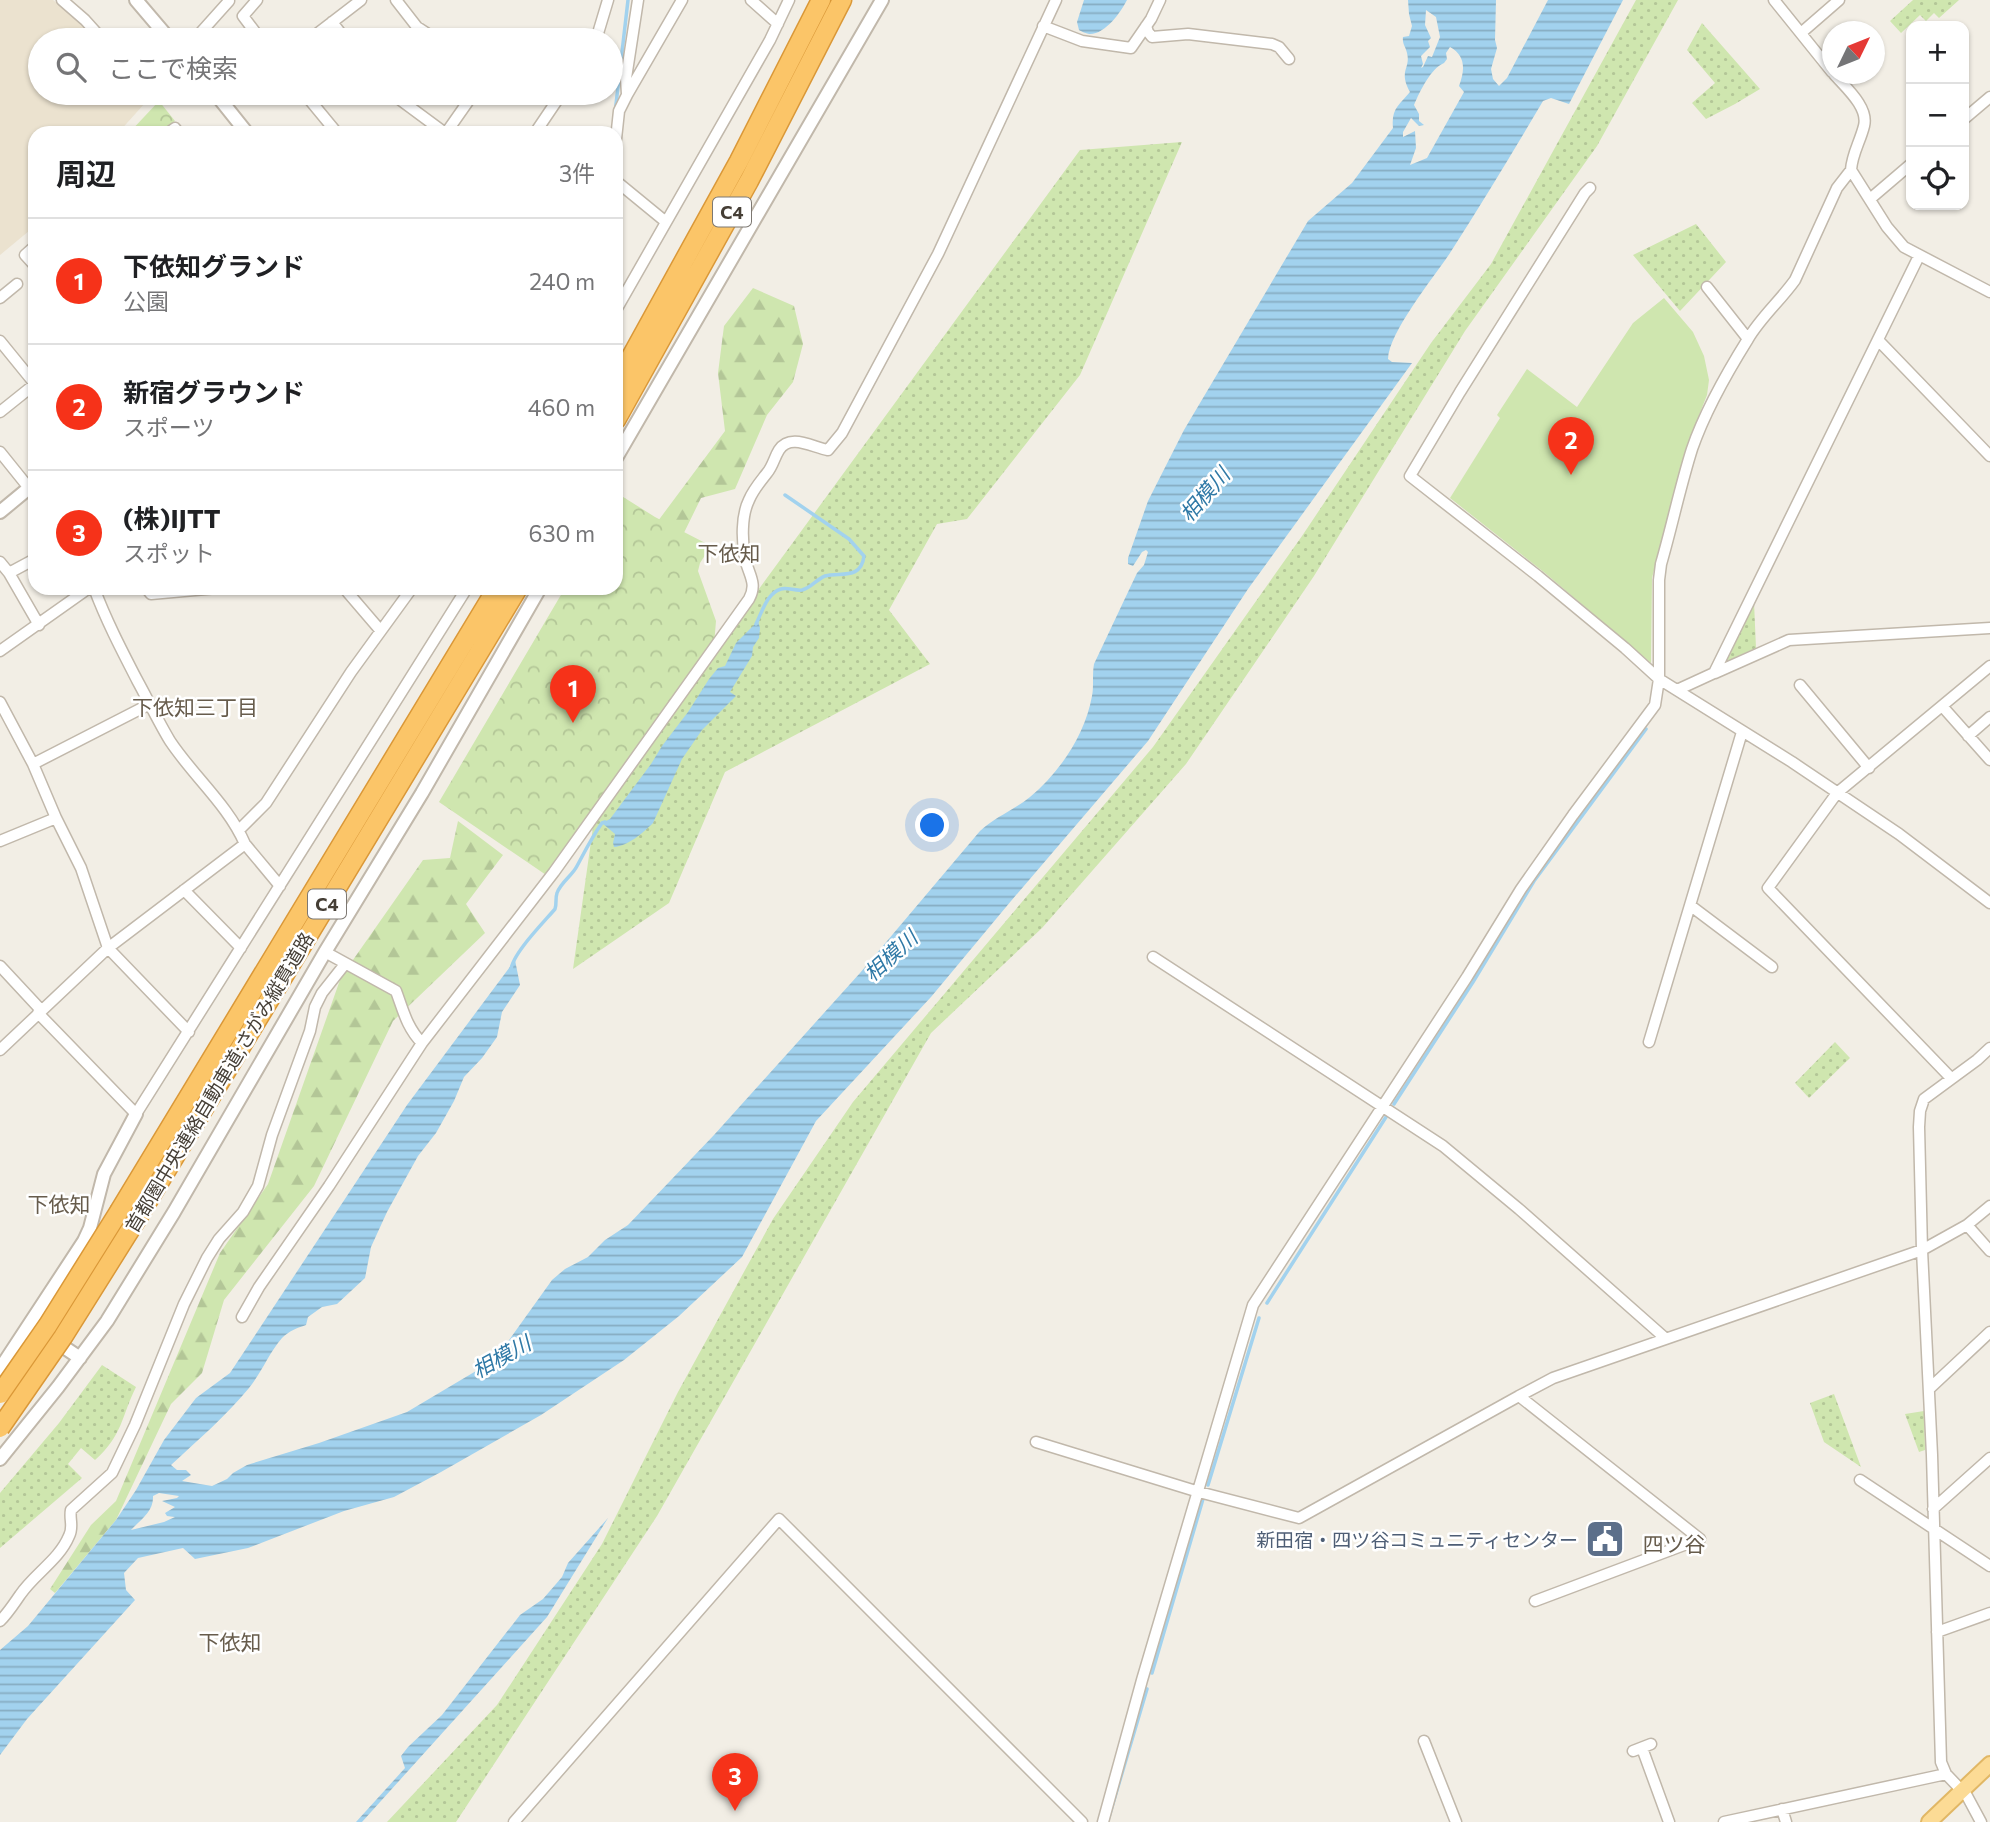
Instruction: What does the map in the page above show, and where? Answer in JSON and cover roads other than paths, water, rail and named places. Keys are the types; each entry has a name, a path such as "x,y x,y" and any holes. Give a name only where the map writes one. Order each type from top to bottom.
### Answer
{"highway":[{"name":"C4","path":"623,371 739,160 821,0"},
{"name":"C4","path":"623,407 749,181 842,0"},
{"path":"749,181 854,0"},
{"name":"首都圏中央連絡自動車道;さがみ縦貫道路","path":"0,1394 48,1325 120,1210 493,595"},
{"name":"首都圏中央連絡自動車道;さがみ縦貫道路","path":"0,1428 63,1337 136,1219 514,595"}],"main road":[{"path":"1929,1822 1990,1765"}],"street":[{"path":"62,0 92,28"},
{"path":"135,0 160,28"},
{"path":"205,28 228,0"},
{"path":"252,28 243,16 257,0"},
{"path":"396,0 419,28"},
{"path":"600,28 608,0"},
{"path":"627,95 626,78 638,0"},
{"path":"623,103 682,0"},
{"path":"751,0 778,24"},
{"path":"623,298 789,0"},
{"path":"623,446 882,0"},
{"path":"242,1317 259,1287 422,1044 554,872 749,599 754,582 747,567 743,544 748,501 784,443 795,441 828,450 842,433 938,254 1055,0"},
{"path":"1043,26 1082,41 1131,48 1160,0"},
{"path":"1774,0 1822,59"},
{"path":"1801,33 1839,0"},
{"path":"324,28 359,1"},
{"path":"332,22 337,28"},
{"path":"1146,26 1152,37 1188,34 1272,44 1279,47 1289,59"},
{"path":"1103,1822 1142,1680 1253,1305 1384,1106 1521,889 1655,705 1659,678 1661,564 1693,448 1748,339 1760,320 1794,280 1837,188 1851,170 1852,156 1865,124 1864,114 1842,84"},
{"path":"1969,115 1990,97"},
{"path":"225,105 241,126"},
{"path":"314,105 331,126"},
{"path":"408,105 436,126"},
{"path":"451,126 466,105"},
{"path":"542,126 555,105"},
{"path":"617,126 622,105"},
{"path":"1870,199 1906,168"},
{"path":"1851,170 1896,239 1919,256 1990,292"},
{"path":"623,187 666,222"},
{"path":"1590,188 1460,392 1410,476 1538,576 1659,678 1899,834 1990,904"},
{"path":"1714,673 1919,256"},
{"path":"0,298 17,284"},
{"path":"1707,287 1748,339"},
{"path":"1878,340 1990,456"},
{"path":"0,341 28,375"},
{"path":"0,412 28,390"},
{"path":"0,452 28,481"},
{"path":"0,512 28,488"},
{"path":"0,562 39,625"},
{"path":"9,573 28,563"},
{"path":"0,650 80,595"},
{"path":"97,595 106,621 170,740 197,778 222,805 245,844 280,886"},
{"path":"350,595 380,630"},
{"path":"239,830 266,803 380,630 407,595"},
{"path":"0,1367 84,1241 104,1174 136,1114 463,595"},
{"path":"0,1459 107,1321 174,1212 324,952 422,793 536,595"},
{"path":"1677,690 1777,645 1800,638 1990,628"},
{"path":"1951,1078 1768,888 1837,793 1990,666"},
{"path":"1800,685 1868,768"},
{"path":"0,702 33,764 80,868 108,948 189,1032"},
{"path":"33,764 150,704"},
{"path":"1942,706 1990,760"},
{"path":"1968,736 1990,718"},
{"path":"1649,1042 1742,732"},
{"path":"0,841 56,818"},
{"path":"0,1050 108,948 245,844"},
{"path":"184,890 241,948"},
{"path":"1690,906 1772,967"},
{"path":"324,952 396,991 405,1020 422,1044"},
{"path":"1153,957 1443,1146 1665,1338"},
{"path":"0,1621 69,1538 71,1510 113,1473 184,1304 207,1258 243,1212 258,1186 272,1135 310,1031 315,1007 322,993 345,964"},
{"path":"0,966 136,1114"},
{"path":"1981,1822 1967,1796 1946,1774 1941,1762 1922,1250 1920,1111 1924,1099 1990,1048"},
{"path":"1036,1443 1199,1492 1299,1518 1553,1378 1922,1250 1967,1225 1990,1206"},
{"path":"1967,1225 1990,1251"},
{"path":"30,1325 80,1359"},
{"path":"1928,1389 1990,1332"},
{"path":"1519,1396 1700,1539 1535,1601"},
{"path":"1933,1509 1990,1458"},
{"path":"1860,1480 1990,1566"},
{"path":"514,1822 779,1519 1082,1822"},
{"path":"1937,1632 1990,1613"},
{"path":"1424,1741 1456,1822"},
{"path":"1642,1748 1669,1822"},
{"path":"1724,1822 1946,1774"},
{"path":"1782,1809 1786,1822"}],"water":[{"path":"1084,0 1127,0 1106,27 1089,34 1079,30 1077,22"},
{"name":"相模川","path":"1408,0 1496,0 1497,48 1491,69 1493,79 1499,86 1507,78 1548,0 1623,0 1569,104 1551,98 1543,101 1450,253 1404,320 1390,348 1388,359 1392,362 1412,363 1248,589 1148,741 931,997 816,1121 742,1257 679,1316 624,1360 541,1415 394,1497 344,1511 248,1548 195,1559 183,1548 138,1558 124,1573 126,1590 135,1600 27,1719 0,1755 0,1650 28,1626 116,1520 164,1440 196,1398 230,1373 407,1105 515,960 520,985 502,1012 497,1037 464,1077 436,1133 418,1156 387,1212 371,1247 365,1278 337,1304 322,1307 308,1317 306,1325 282,1338 254,1382 212,1428 171,1465 177,1470 186,1470 191,1475 182,1481 212,1486 247,1465 407,1412 476,1371 502,1350 552,1280 565,1269 588,1257 605,1240 628,1225 714,1135 860,973 980,831 1030,797 1061,764 1077,739 1089,711 1094,664 1137,573 1144,565 1148,552 1146,550 1133,566 1128,564 1128,558 1148,501 1184,430 1308,221 1352,183 1393,128 1395,112 1410,92 1405,79 1408,58 1403,39 1409,36 1412,26","holes":["1426,10 1436,17 1440,37 1432,57 1428,56 1421,68 1421,56 1430,47 1428,41 1431,38 1425,25","1450,47 1461,59 1463,69 1459,86 1464,92 1427,158 1410,165 1416,148 1415,131 1403,137 1403,132 1411,118 1419,126 1424,125 1419,121 1414,105 1430,75 1447,59 1446,53","159,1493 179,1496 162,1501 175,1507 165,1513 175,1517 131,1530 149,1511 153,1496"]},
{"path":"758,621 759,638 753,647 752,656 730,692 736,696 702,730 682,759 653,823 630,842 614,847 615,834 602,823 610,819 651,764 709,679 718,668 725,666 736,643"},
{"path":"608,1518 547,1617 362,1822 356,1822 405,1768 401,1756 408,1747 442,1715 520,1615 543,1599 562,1577 568,1563"}],"waterway":[{"path":"623,43 628,0"},
{"path":"615,113 616,105"},
{"path":"756,624 765,604 776,591 802,590 825,576 855,572 862,564 864,556 849,539 785,495"},
{"path":"1394,1104 1534,881 1646,729"},
{"path":"511,970 522,947 555,909 559,889 575,870 595,834 605,822"},
{"path":"1267,1303 1386,1117"},
{"path":"1208,1485 1259,1318"},
{"path":"1152,1673 1203,1499"},
{"path":"1109,1817 1147,1689"}],"place":[{"name":"新宿グラウンド","path":"1571,475"},
{"name":"下依知グランド","path":"573,723"},
{"name":"新田宿・四ツ谷コミュニティセンター","path":"1605,1539"},
{"name":"(株)IJTT","path":"735,1811"}],"district":[{"name":"下依知","path":"729,552"},
{"name":"下依知三丁目","path":"195,706"},
{"name":"下依知","path":"59,1203"},
{"name":"四ツ谷","path":"1674,1543"},
{"name":"下依知","path":"230,1641"}]}
